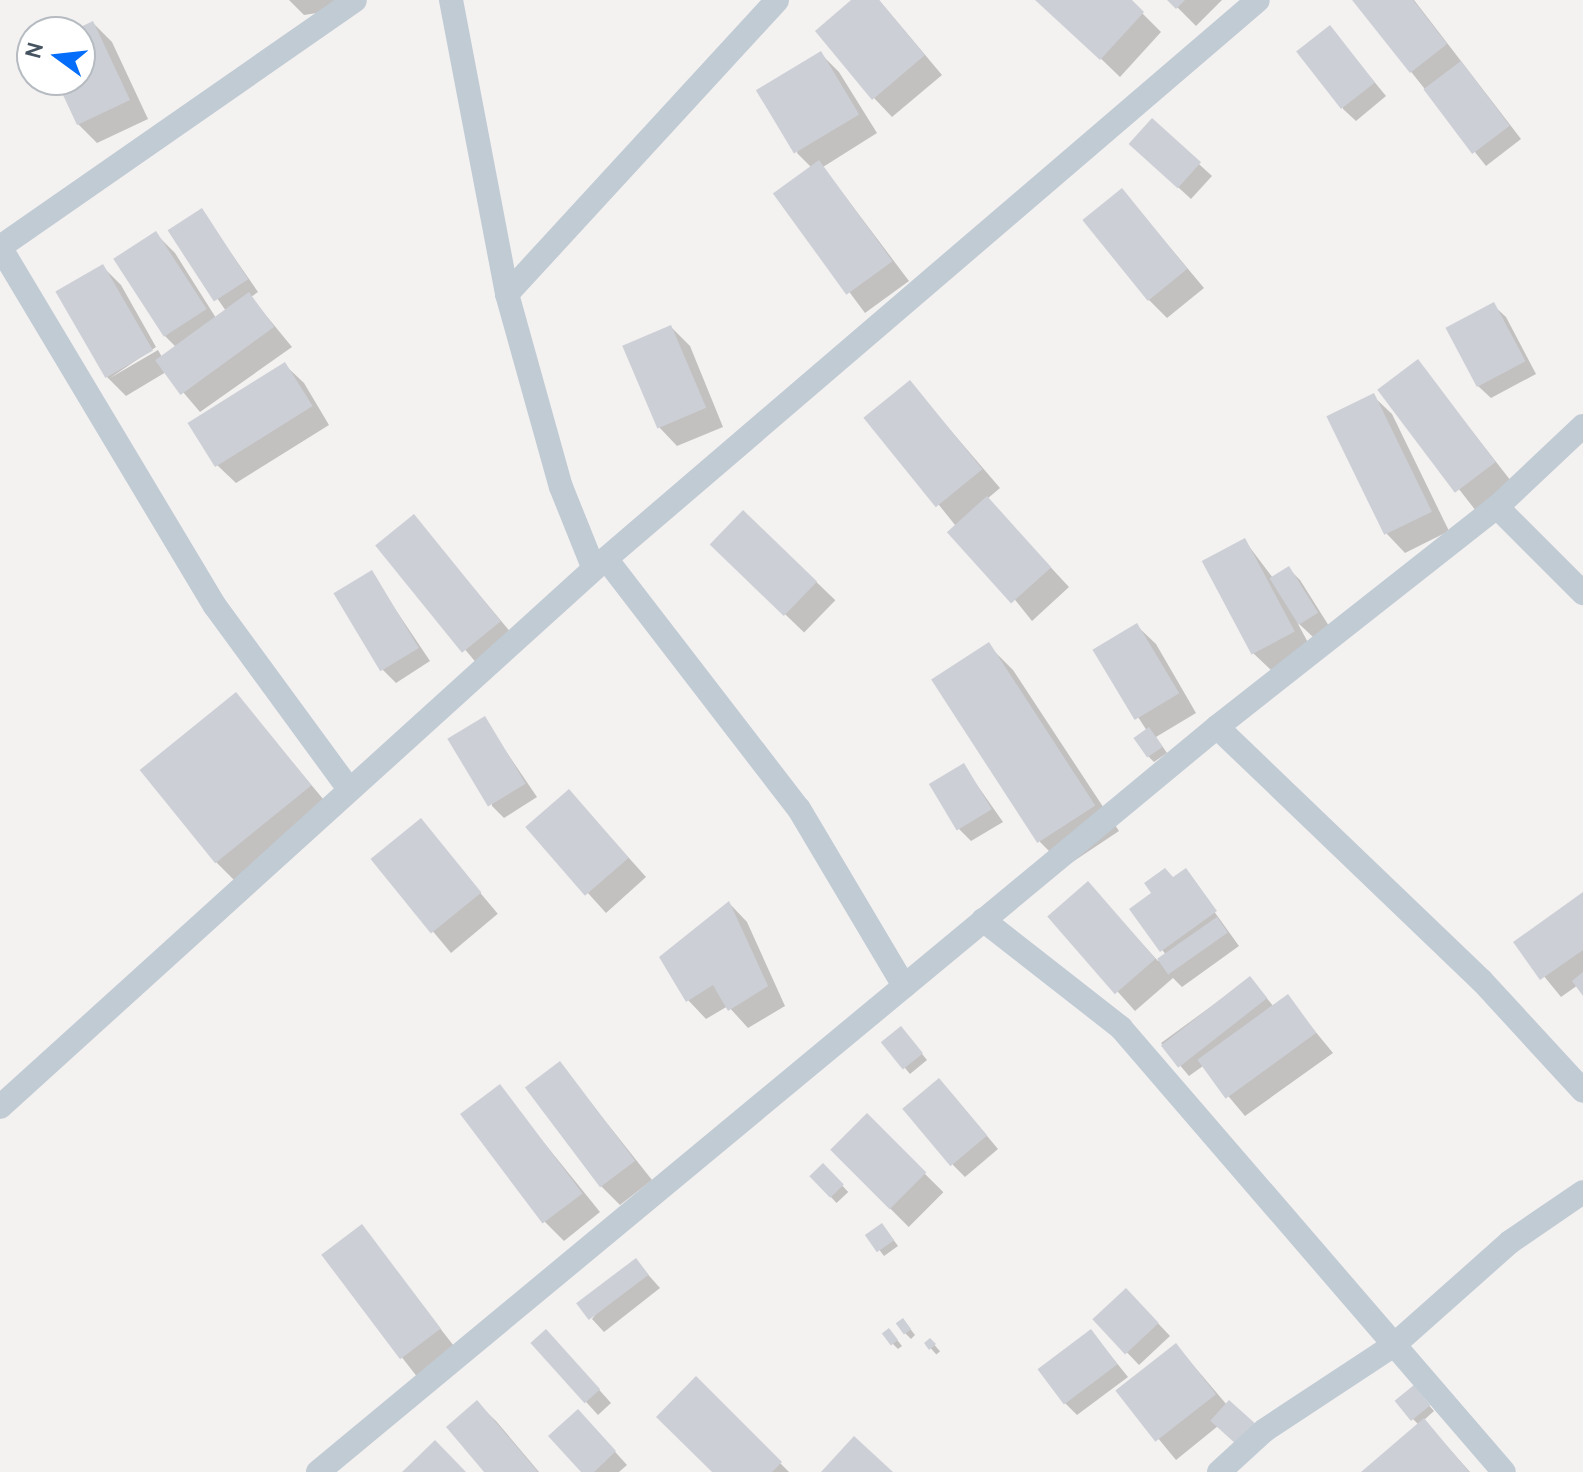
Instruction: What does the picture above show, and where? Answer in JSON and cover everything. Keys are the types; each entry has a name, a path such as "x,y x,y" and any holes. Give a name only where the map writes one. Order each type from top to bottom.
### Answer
{"street":[{"path":"349,789 215,606 0,247 355,0"},
{"path":"451,0 507,294 561,487 600,565 799,809 904,986"},
{"path":"507,294 777,0"},
{"path":"0,1107 600,565 1258,0"},
{"path":"318,1472 1217,727 1497,507 1583,426"},
{"path":"1497,507 1583,593"},
{"path":"1217,727 1482,981 1583,1091"},
{"path":"983,920 1121,1028 1504,1472"},
{"path":"1219,1472 1265,1430 1394,1345 1510,1242 1583,1192"}],"building":[{"path":"851,0 879,0 925,55 872,100 815,31"},
{"path":"1035,0 1132,0 1144,12 1100,60"},
{"path":"1167,0 1185,0 1176,9"},
{"path":"1352,0 1413,0 1447,44 1410,73"},
{"path":"1330,25 1375,83 1341,109 1296,51"},
{"path":"96,27 130,100 77,125 63,96 96,96"},
{"path":"821,51 859,114 794,154 756,90"},
{"path":"1461,61 1510,126 1472,154 1423,89"},
{"path":"1152,118 1201,162 1178,188 1129,144"},
{"path":"819,160 892,261 846,295 773,194"},
{"path":"1122,188 1187,269 1148,301 1082,220"},
{"path":"202,208 248,279 214,302 168,230"},
{"path":"156,231 207,309 164,337 113,259"},
{"path":"103,264 153,351 105,378 55,292"},
{"path":"249,292 274,327 180,395 155,360"},
{"path":"1494,302 1525,361 1477,387 1445,328"},
{"path":"671,325 706,408 657,429 622,346"},
{"path":"1418,359 1496,462 1455,493 1377,390"},
{"path":"285,362 313,406 215,467 187,423"},
{"path":"910,380 982,469 936,507 863,418"},
{"path":"1374,393 1432,512 1384,535 1326,416"},
{"path":"987,496 1051,567 1011,603 947,532"},
{"path":"743,510 817,582 784,616 710,545"},
{"path":"414,514 501,621 462,653 375,545"},
{"path":"1245,538 1295,632 1251,655 1202,561"},
{"path":"1289,566 1318,613 1299,625 1269,578"},
{"path":"372,570 419,648 380,671 333,593"},
{"path":"1137,623 1179,693 1135,720 1092,650"},
{"path":"989,642 1095,806 1037,843 931,680"},
{"path":"236,692 312,785 215,863 140,770"},
{"path":"485,716 526,784 488,806 447,739"},
{"path":"1149,727 1163,747 1147,758 1133,738"},
{"path":"964,763 992,809 957,830 929,784"},
{"path":"569,789 629,858 585,896 525,827"},
{"path":"421,818 481,893 431,934 370,859"},
{"path":"1165,868 1173,877 1186,868 1217,911 1160,952 1129,909 1151,893 1144,883"},
{"path":"1088,881 1156,959 1115,994 1047,916"},
{"path":"1583,892 1583,950 1540,980 1513,942"},
{"path":"729,901 768,986 728,1011 713,985 686,1002 659,957"},
{"path":"1217,917 1228,933 1168,974 1157,959"},
{"path":"1583,972 1583,996 1572,981"},
{"path":"1250,976 1267,998 1178,1068 1161,1046"},
{"path":"1288,994 1316,1033 1226,1099 1197,1060"},
{"path":"901,1026 923,1053 903,1070 881,1042"},
{"path":"560,1061 635,1161 600,1187 525,1087"},
{"path":"939,1078 987,1135 950,1166 902,1109"},
{"path":"500,1084 582,1193 543,1224 460,1114"},
{"path":"867,1113 926,1172 890,1209 830,1150"},
{"path":"823,1163 844,1185 830,1198 809,1176"},
{"path":"882,1223 894,1240 877,1252 865,1235"},
{"path":"362,1224 441,1329 400,1359 321,1255"},
{"path":"636,1258 649,1275 589,1320 576,1303"},
{"path":"1126,1288 1159,1323 1125,1354 1092,1319"},
{"path":"903,1318 911,1329 904,1335 896,1323"},
{"path":"889,1328 898,1340 891,1345 882,1333"},
{"path":"546,1329 600,1389 585,1403 530,1343"},
{"path":"1091,1329 1117,1364 1064,1404 1037,1369"},
{"path":"930,1338 936,1344 929,1350 924,1343"},
{"path":"1176,1343 1216,1394 1155,1442 1115,1390"},
{"path":"696,1376 782,1462 772,1472 712,1472 656,1417"},
{"path":"1414,1385 1430,1405 1411,1421 1395,1401"},
{"path":"477,1400 538,1472 484,1472 446,1427"},
{"path":"1229,1400 1258,1426 1239,1447 1210,1421"},
{"path":"578,1409 616,1451 594,1472 581,1472 548,1436"},
{"path":"1424,1418 1469,1472 1361,1472"},
{"path":"854,1436 893,1472 821,1472"},
{"path":"435,1440 466,1472 402,1472"}]}
